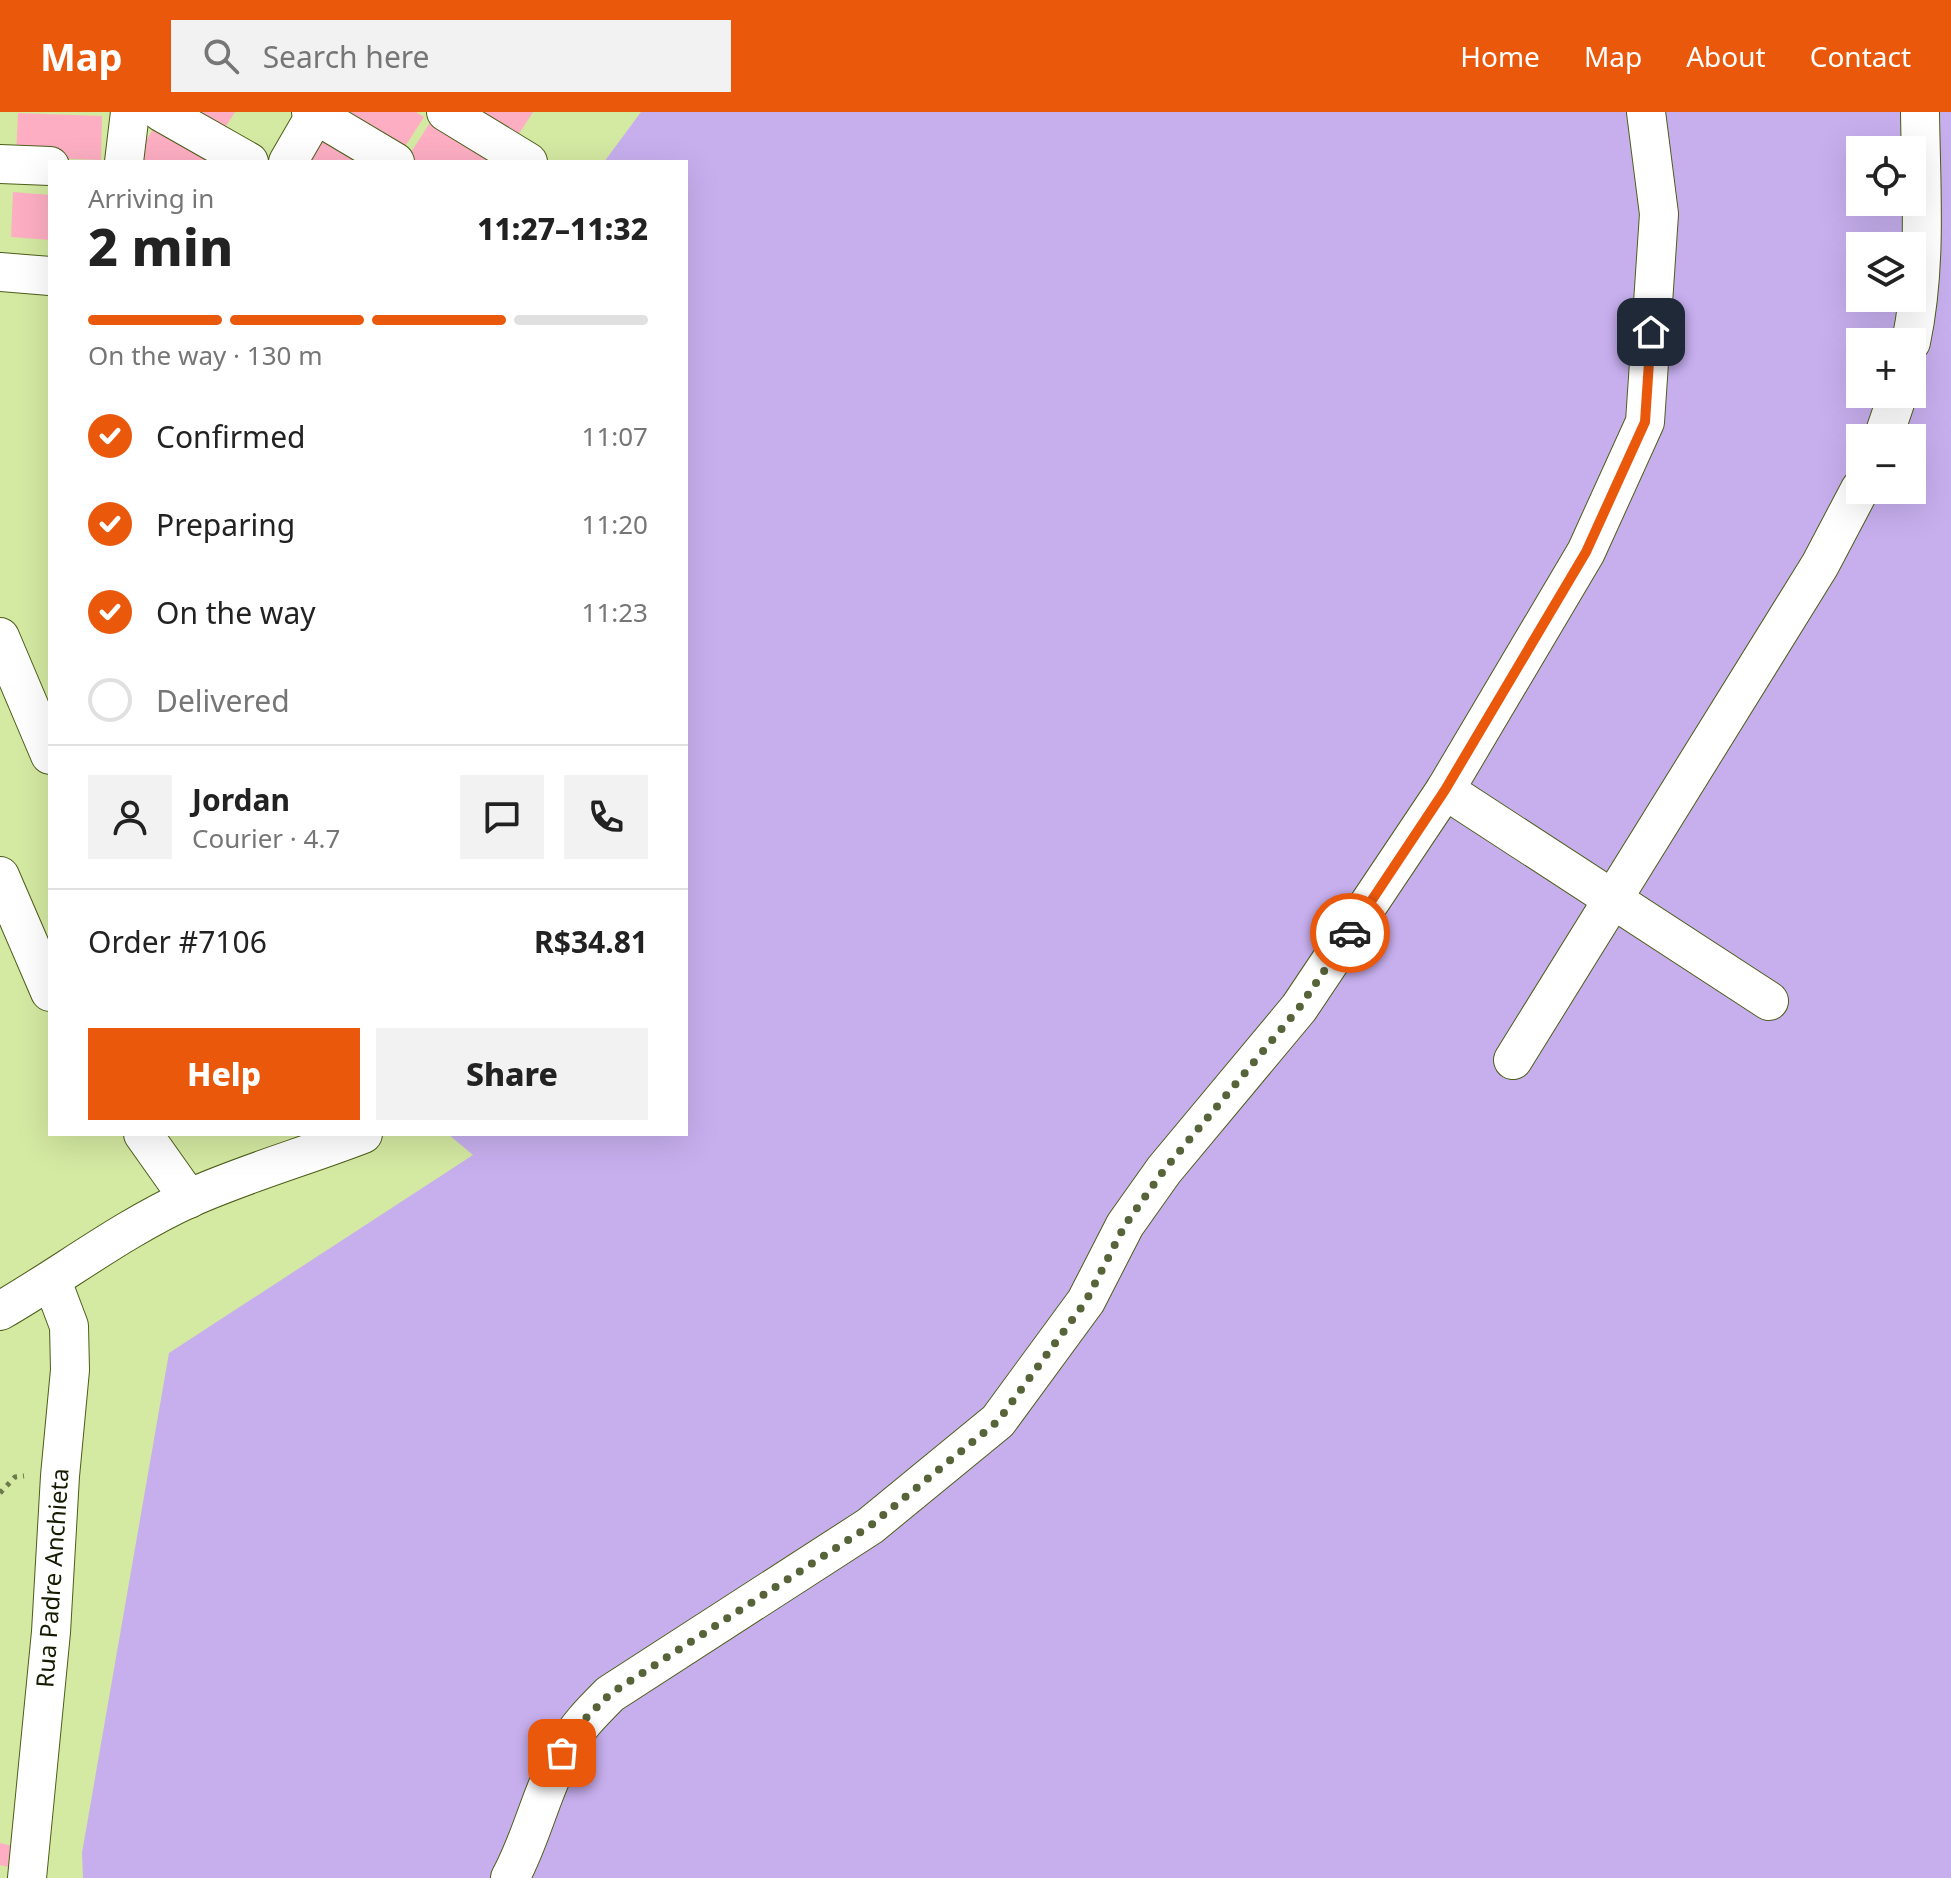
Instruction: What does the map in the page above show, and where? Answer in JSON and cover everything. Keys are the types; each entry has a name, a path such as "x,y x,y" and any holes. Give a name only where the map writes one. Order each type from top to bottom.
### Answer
{"street":[{"path":"124,160 130,112"},
{"path":"161,112 245,160"},
{"path":"446,112 525,160"},
{"path":"510,1878 562,1753 583,1721 610,1694 870,1526 998,1421 1086,1301 1125,1225 1164,1170 1299,1008 1445,790 1586,552 1645,422 1659,214 1646,112"},
{"path":"1914,328 1923,257 1920,112"},
{"path":"289,160 315,113 392,160"},
{"path":"0,164 48,166"},
{"path":"0,272 48,276"},
{"path":"1513,1060 1820,565 1852,504"},
{"path":"0,637 48,750"},
{"path":"1445,790 1769,1001"},
{"path":"0,876 48,987"},
{"path":"144,1136 189,1199"},
{"path":"0,1311 52,1281 94,1249 189,1199 358,1136"},
{"name":"Rua Padre Anchieta","path":"27,1878 16,1822 51,1632 70,1370 69,1326 52,1281"}],"shaded area":[{"path":"641,112 1951,112 1951,1878 83,1878 82,1853 169,1353 473,1155 450,1136 688,1136 688,160 605,160"}],"building":[{"path":"180,112 235,112 219,137"},
{"path":"333,112 416,112 424,117 397,159"},
{"path":"466,112 533,112 513,143"},
{"path":"18,113 102,116 101,160 16,157"},
{"path":"160,118 225,160 134,160"},
{"path":"433,118 498,160 406,160"},
{"path":"323,138 357,160 309,160"},
{"path":"13,192 48,195 48,240 11,237"},
{"path":"0,1843 17,1847 13,1868 0,1865"}],"way so far":[{"path":"562,1753 583,1721 610,1694 870,1526 998,1421 1086,1301 1125,1225 1164,1170 1299,1008 1350,933"}],"route":[{"path":"1350,933 1445,790 1586,552 1645,422 1651,332"}]}
